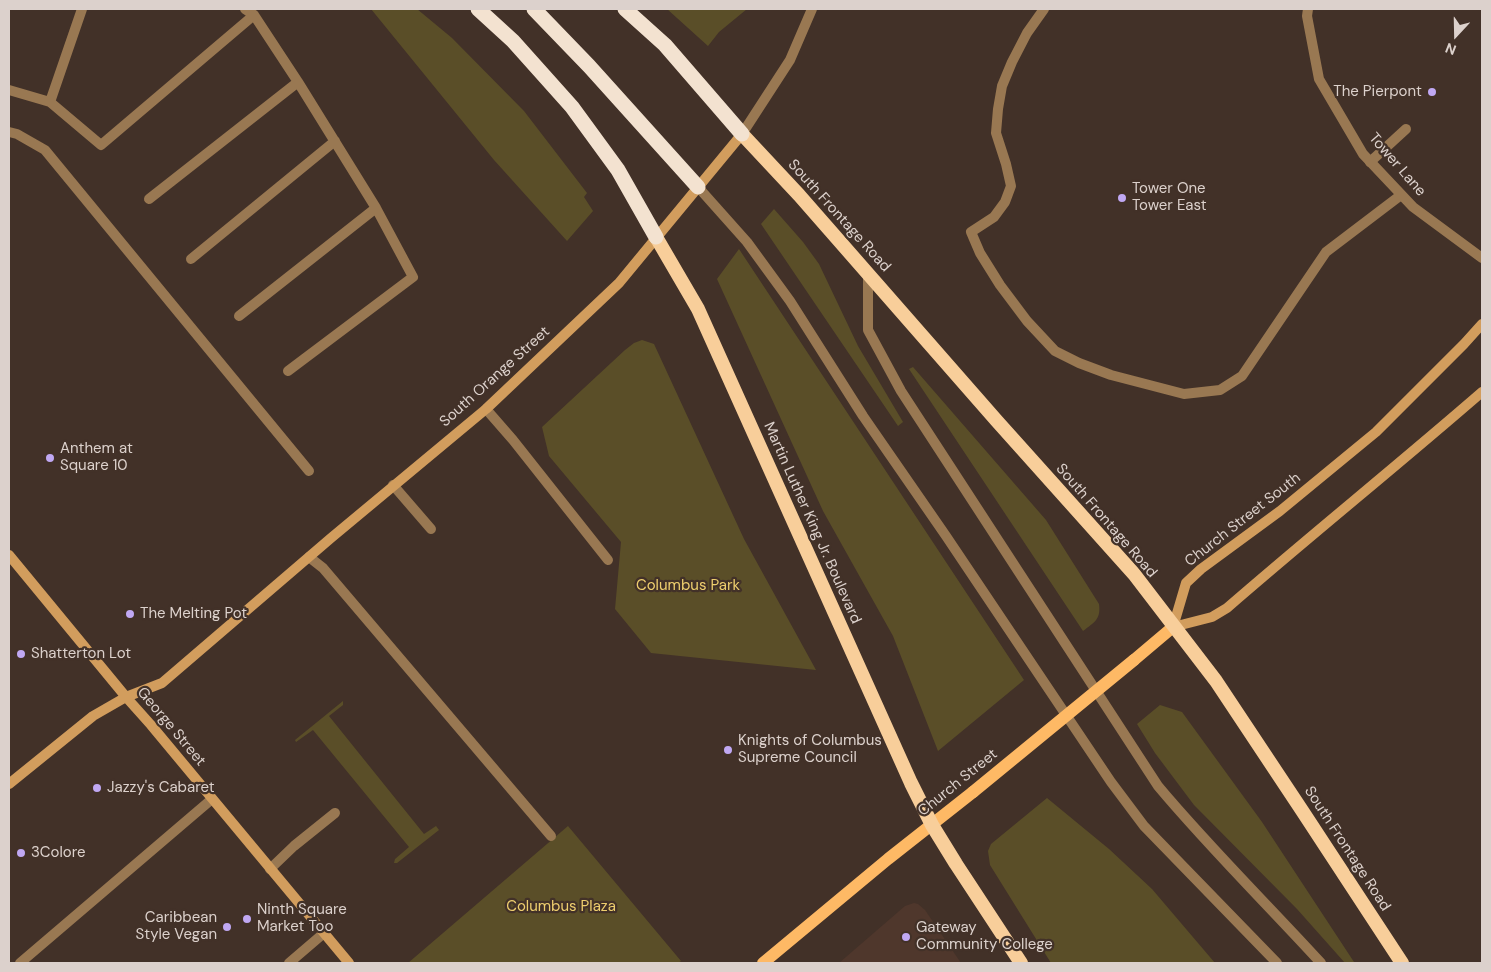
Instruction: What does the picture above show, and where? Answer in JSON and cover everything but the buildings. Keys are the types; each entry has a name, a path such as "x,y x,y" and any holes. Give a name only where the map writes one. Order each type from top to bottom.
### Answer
{"highway":[{"path":"478,9 513,41 572,106 618,170 656,237"},
{"path":"534,9 589,66 698,187"},
{"path":"625,9 665,45 742,134"},
{"name":"South Frontage Road","path":"742,134 799,195 1134,574 1216,681 1402,963"},
{"name":"Martin Luther King Jr. Boulevard","path":"656,237 698,309 907,774 932,825 1021,963"}],"main road":[{"name":"South Orange Street","path":"9,784 93,716 126,697 162,682 486,409 619,283 742,134"},
{"name":"Church Street South","path":"1174,627 1186,583 1280,511 1376,432 1482,324"},
{"path":"1174,627 1212,617 1227,608 1482,392"},
{"name":"George Street","path":"9,555 349,963"},
{"name":"Church Street","path":"763,963 1174,627"}],"street":[{"path":"50,102 82,9"},
{"path":"244,9 254,15 298,82 376,208 413,277 288,371"},
{"name":"South Orange Street","path":"742,134 790,60 812,9"},
{"path":"1044,9 1027,33 1002,86 996,133 1011,186 1005,202 994,217 970,232 1000,285 1027,322 1055,351 1079,363 1111,375 1184,394 1220,390 1242,376 1326,252 1401,195"},
{"name":"Tower Lane","path":"1308,9 1319,79 1363,154 1413,207 1482,258"},
{"path":"9,90 50,102 100,146 254,15"},
{"path":"149,199 298,82"},
{"path":"1370,162 1406,129"},
{"path":"9,132 17,134 45,150 309,471"},
{"path":"191,259 335,141"},
{"path":"698,187 747,242 790,301 863,416 1111,782 1144,826 1278,963"},
{"path":"239,316 376,208"},
{"path":"868,273 868,330 901,391 1158,786 1192,826 1321,963"},
{"path":"486,409 513,440 608,560"},
{"path":"394,486 431,529"},
{"path":"309,557 323,568 551,836"},
{"path":"20,963 212,799"},
{"path":"270,869 294,846 335,813"},
{"path":"289,963 324,933"}],"shaded area":[{"name":"Gateway Community College","path":"914,903 925,910 961,963 839,963 905,906"}],"green space":[{"path":"371,9 417,9 452,38 524,111 587,193 584,197 593,211 567,241 494,160"},
{"path":"667,9 747,9 719,32 708,46"},
{"path":"774,209 803,242 819,264 858,346 903,422 898,426 761,224"},
{"path":"739,249 1024,680 938,751 893,636 823,511 717,279"},
{"name":"Columbus Park","path":"642,340 654,344 744,539 816,670 651,653 615,609 621,542 549,456 542,427 625,350"},
{"path":"913,367 1046,520 1099,604 1098,617 1083,631 909,369"},
{"path":"343,701 343,705 329,716 424,834 436,826 439,830 397,863 394,863 395,859 409,847 313,730 296,742 295,740"},
{"path":"1160,705 1182,712 1262,822 1353,963 1345,963 1297,909 1194,805 1155,753 1137,724"},
{"path":"1047,798 1109,849 1152,889 1215,963 1051,963 990,865 988,851 991,844"},
{"name":"Columbus Plaza","path":"568,826 681,961 678,963 408,963"}],"place":[{"name":"The Pierpont","path":"1432,92"},
{"name":"Tower One Tower East","path":"1122,198"},
{"name":"Anthem at Square 10","path":"50,458"},
{"name":"The Melting Pot","path":"130,614"},
{"name":"Shatterton Lot","path":"21,654"},
{"name":"Knights of Columbus Supreme Council","path":"728,750"},
{"name":"Jazzy's Cabaret","path":"97,788"},
{"name":"3Colore","path":"21,853"},
{"name":"Ninth Square Market Too","path":"247,919"},
{"name":"Caribbean Style Vegan","path":"227,927"},
{"name":"Gateway Community College","path":"906,937"}]}
